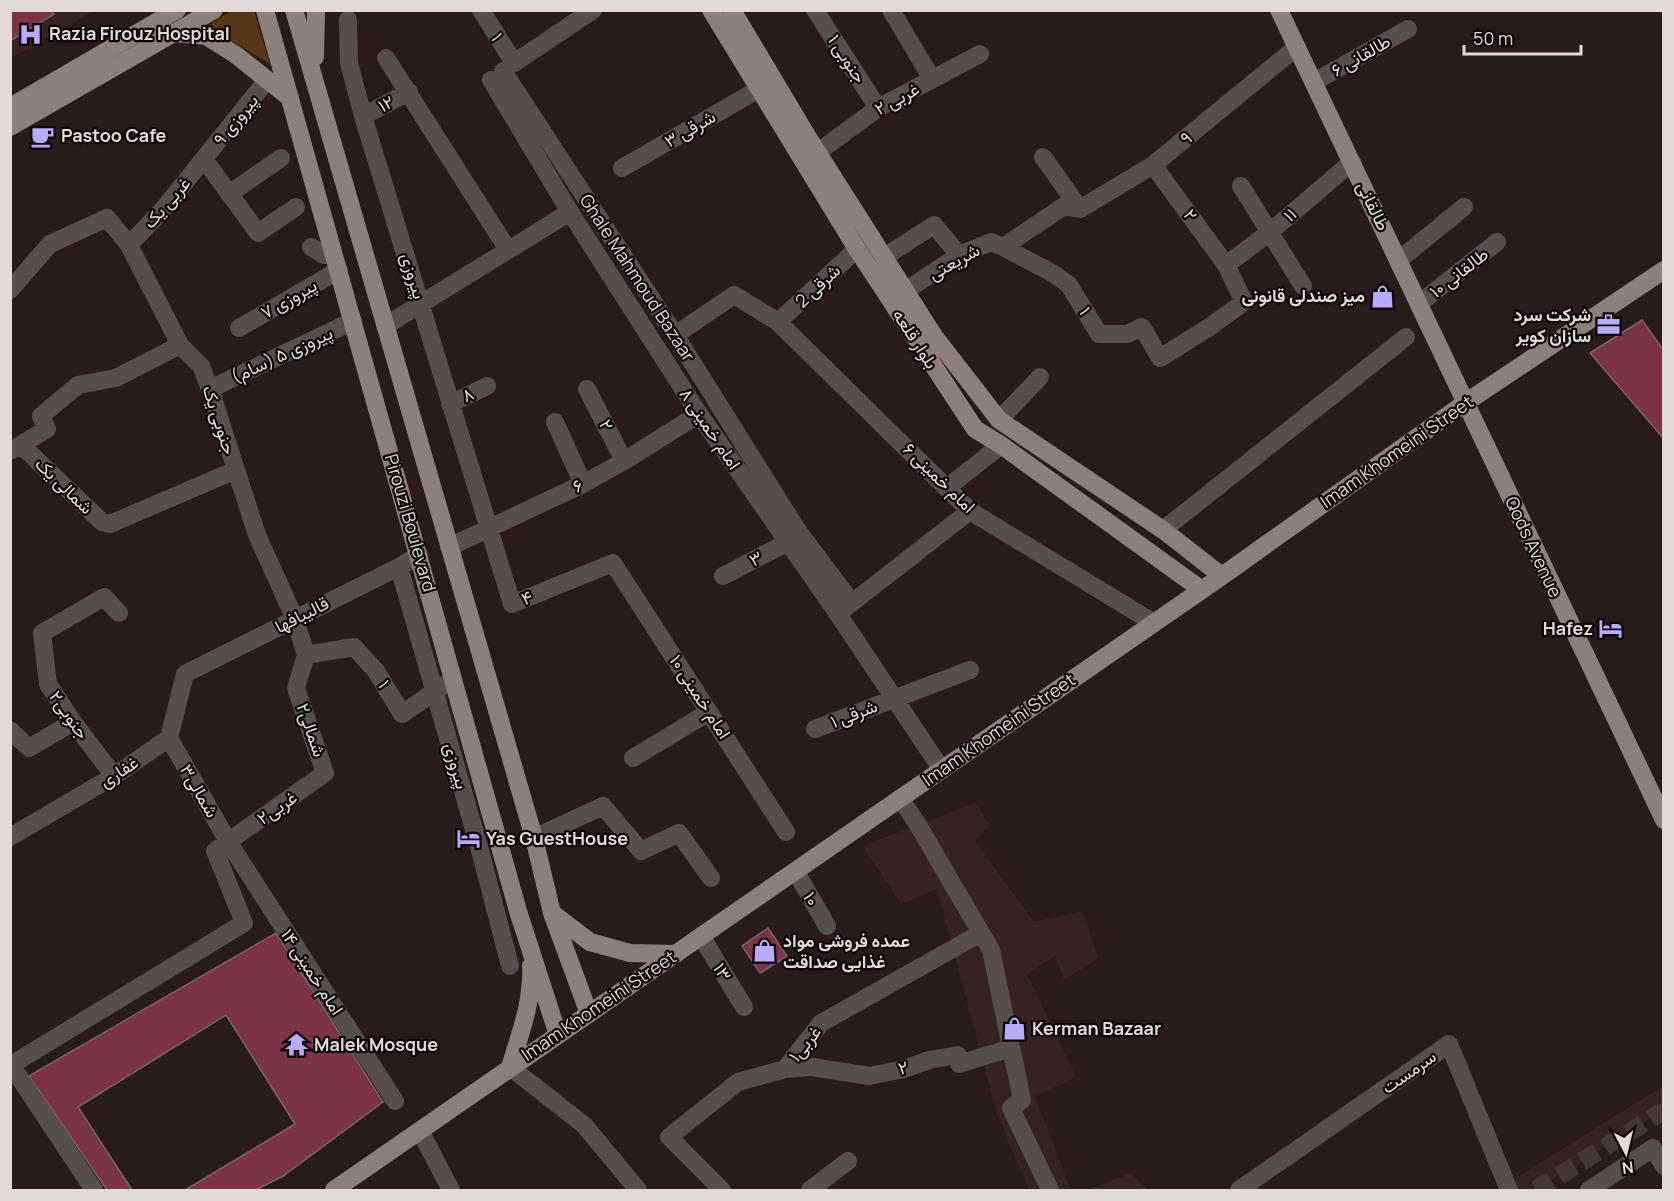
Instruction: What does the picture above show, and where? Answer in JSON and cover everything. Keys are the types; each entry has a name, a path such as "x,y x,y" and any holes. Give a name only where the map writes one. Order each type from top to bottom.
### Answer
{"main road":[{"path":"10,127 214,10"},
{"name":"Pirouzi Boulevard","path":"265,10 518,911 558,1035"},
{"name":"Pirouzi Boulevard","path":"294,10 534,838 550,908 589,1014"},
{"path":"176,33 206,36 236,54 292,103 317,89 316,10"},
{"name":"بلوار قلعه","path":"711,10 857,249 975,429 1202,590"},
{"name":"بلوار قلعه","path":"732,10 934,336 999,420 1163,530 1222,576"},
{"name":"طالقانی","path":"1279,10 1420,303 1465,403"},
{"path":"10,107 174,12"},
{"name":"Imam Khomeini Street","path":"338,1189 510,1067 1202,590 1465,403 1664,270"},
{"name":"Qods Avenue","path":"1465,403 1664,820"},
{"path":"518,911 550,908 590,942 630,953 676,954"},
{"path":"510,1067 532,981 531,952"}],"street":[{"name":"۱","path":"481,10 503,71"},
{"path":"503,71 593,10"},
{"name":"۱ جنوبی","path":"815,10 878,108"},
{"path":"891,10 932,79"},
{"name":"پیروزی","path":"348,20 349,63 363,116 422,303 489,530"},
{"name":"طالقانی ۶","path":"1314,82 1407,29"},
{"name":"۹","path":"1072,207 1153,165 1297,47"},
{"name":"۲ غربی","path":"818,152 878,108 980,54"},
{"path":"386,58 410,92 508,250"},
{"name":"امام خمینی ۸","path":"503,71 570,212 699,414 788,542 845,609 894,699 942,770"},
{"name":"Ghale Mahmoud Bazaar","path":"503,71 675,335 845,609"},
{"name":"پیروزی ۹","path":"204,159 267,80"},
{"name":"۳ شرقی","path":"622,168 759,89"},
{"name":"۱۲","path":"363,116 410,92"},
{"path":"1043,157 1072,207"},
{"path":"228,194 281,158"},
{"path":"204,159 258,232 297,207"},
{"name":"غربی یک","path":"124,239 166,206 204,159"},
{"name":"۱۱","path":"1226,265 1270,232 1352,162"},
{"name":"۲","path":"1153,165 1226,265 1244,302 1160,358"},
{"path":"1241,186 1303,286"},
{"name":"شریعتی","path":"907,290 960,255 991,243 1003,246 1072,207"},
{"path":"1399,260 1464,207"},
{"path":"385,326 570,212"},
{"path":"10,290 50,244 106,218 124,239"},
{"path":"884,257 934,225 960,255"},
{"name":"جنوبی یک","path":"124,239 180,345 201,366 257,535 295,619"},
{"name":"طالقانی ۱۰","path":"1420,303 1497,242"},
{"name":"۱","path":"1003,246 1054,274 1069,285 1099,334 1127,334 1142,327 1160,358"},
{"path":"311,247 324,255 333,252"},
{"name":"2 شرقی","path":"778,322 857,249"},
{"name":"پیروزی ۷","path":"239,328 339,270"},
{"name":"امام خمینی ۶","path":"675,335 734,294 778,322 970,511 1154,623"},
{"name":"پیروزی ۵ (سام)","path":"210,389 353,321"},
{"path":"1163,530 1406,337"},
{"path":"16,448 47,429 41,416 78,385 116,378 180,345"},
{"path":"999,420 1040,377"},
{"name":"۸","path":"450,404 487,386"},
{"name":"۲","path":"587,390 624,461"},
{"name":"۶","path":"449,547 583,484 699,414"},
{"path":"555,422 583,484"},
{"path":"948,487 1001,446"},
{"name":"شمالی یک","path":"16,448 102,522 110,524 236,470"},
{"path":"845,609 970,511"},
{"name":"۴","path":"489,530 512,603 613,563"},
{"name":"۳","path":"723,576 788,542"},
{"name":"قالیبافها","path":"169,738 185,674 419,555"},
{"name":"امام خمینی ۱۰","path":"613,563 786,832"},
{"name":"پیروزی","path":"399,567 481,854 510,966"},
{"name":"جنوبی۲","path":"114,776 73,722 48,684 42,633 104,597 118,613"},
{"path":"295,619 306,655"},
{"name":"۱","path":"306,655 354,647 376,671 402,714 454,680"},
{"name":"شمالی۲","path":"306,655 296,688 326,773"},
{"name":"۱ شرقی","path":"814,729 970,670"},
{"path":"633,758 709,712"},
{"path":"10,730 29,748 73,722"},
{"name":"غفاری","path":"10,837 114,776 169,738"},
{"name":"شمالی۳","path":"169,738 229,843"},
{"name":"غربی۲","path":"229,843 326,773"},
{"path":"900,798 991,950 1023,1100 1011,1108 1050,1191"},
{"path":"534,838 603,806 641,851 679,834 711,878"},
{"path":"89,1189 10,1065 244,922 215,851 229,843"},
{"name":"امام خمینی ۱۴","path":"229,843 395,1101"},
{"name":"۱۰","path":"796,872 827,926"},
{"name":"غربی۱","path":"722,1191 669,1137 738,1082 785,1068 821,1023 981,933"},
{"name":"۱۳","path":"702,936 744,1007"},
{"name":"سرمست","path":"1239,1191 1449,1044 1509,1191"},
{"name":"۲","path":"785,1068 812,1067 869,1076 903,1070 929,1060 958,1055 958,1064 1011,1048"},
{"path":"510,1067 584,1125 638,1191"},
{"path":"420,1131 451,1191"},
{"path":"1588,1191 1653,1148 1664,1166"},
{"path":"810,1191 848,1161"}],"shaded area":[{"name":"Razia Firouz Hospital","path":"11,11 94,11 11,58"},
{"path":"231,11 254,11 270,64 207,26"},
{"name":"Kerman Bazaar","path":"975,803 990,826 975,841 1034,922 1082,911 1099,958 1064,980 1055,956 1027,974 1076,1077 1035,1097 1071,1190 1029,1190 997,1114 937,889 901,904 863,846"},
{"path":"1663,1086 1663,1119 1660,1113 1536,1190 1497,1190"},
{"path":"1131,1173 1148,1190 1088,1190"}],"building":[{"path":"10,10 50,10 54,14 10,41"},
{"path":"1642,320 1664,351 1664,439 1590,353"},
{"name":"عمده فروشی مواد غذایی صداقت","path":"768,928 787,956 760,973 742,946"},
{"name":"Malek Mosque","path":"276,933 383,1102 283,1176 256,1190 185,1190 295,1124 226,1015 78,1107 132,1190 107,1190 29,1076"}],"tunnel":[{"path":"1536,1190 1660,1113 1664,1119"}],"place":[{"name":"Razia Firouz Hospital","path":"31,34"},
{"name":"Pastoo Cafe","path":"43,136"},
{"name":"میز صندلی قانونی","path":"1383,296"},
{"name":"شرکت سرد سازان کویر","path":"1609,325"},
{"name":"Hafez","path":"1611,629"},
{"name":"Yas GuestHouse","path":"468,839"},
{"name":"عمده فروشی مواد غذایی صداقت","path":"765,951"},
{"name":"Kerman Bazaar","path":"1014,1029"},
{"name":"Malek Mosque","path":"296,1045"}]}
